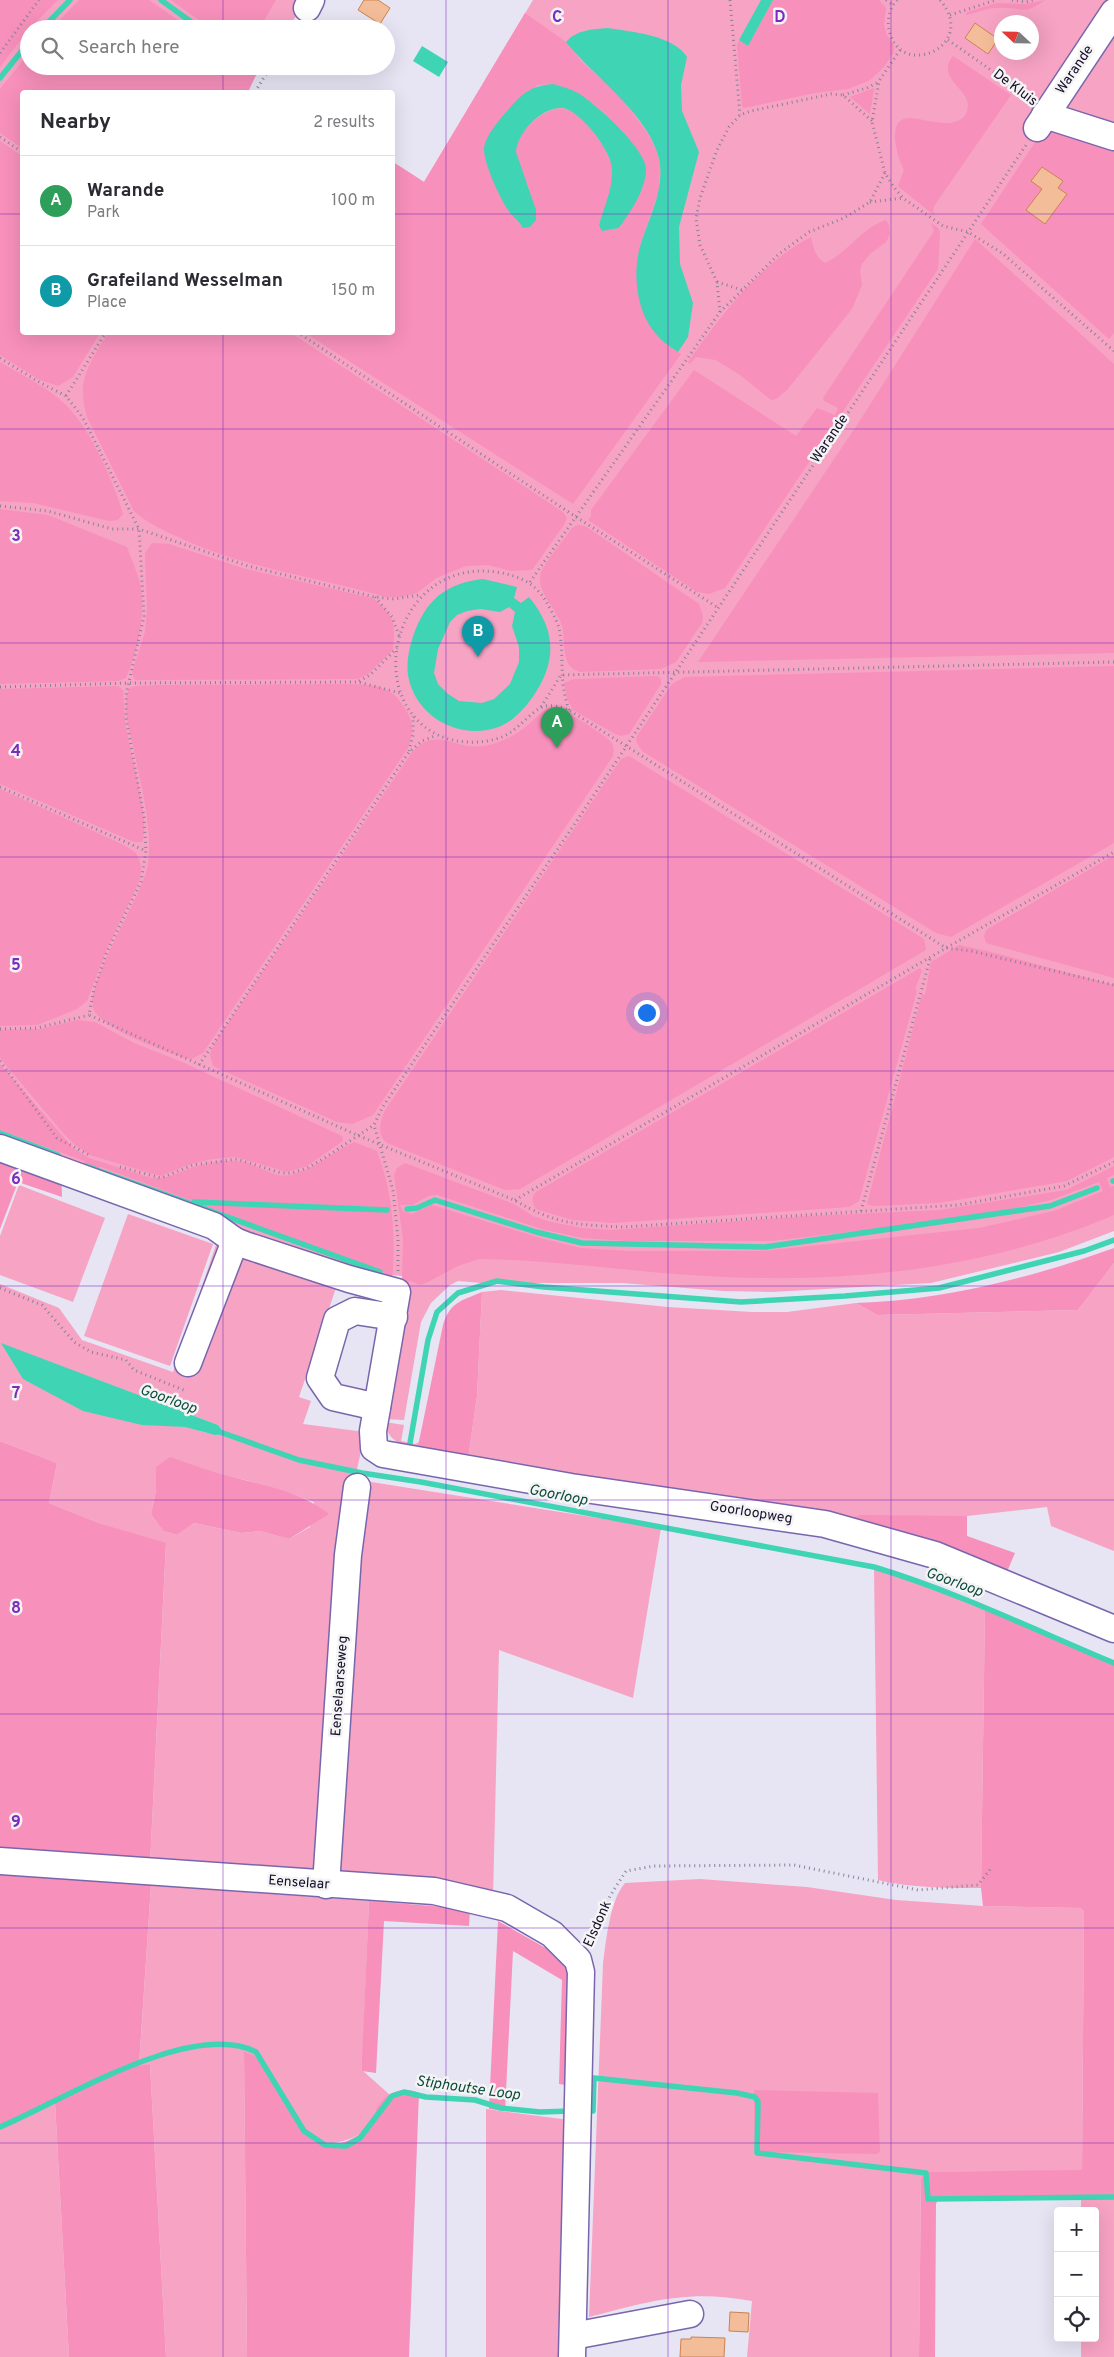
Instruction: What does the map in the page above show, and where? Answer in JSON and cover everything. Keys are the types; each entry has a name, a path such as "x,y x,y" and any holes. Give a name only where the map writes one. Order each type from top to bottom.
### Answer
{"street":[{"name":"Warande","path":"1041,121 1114,12"},
{"name":"De Kluis","path":"1041,121 1114,137"},
{"path":"0,1148 214,1226 235,1241 349,1279 395,1304"},
{"path":"188,1363 235,1241"},
{"path":"395,1304 377,1408 333,1397 320,1378 337,1320 354,1311 395,1304"},
{"name":"Goorloopweg","path":"377,1408 373,1432 374,1448 383,1454 543,1482 825,1524 936,1555 1114,1629"},
{"name":"Eenselaarseweg","path":"326,1885 348,1555 356,1487"},
{"name":"Eenselaar","path":"0,1861 434,1891 507,1908 552,1934 578,1960"},
{"name":"Elsdonk","path":"573,2347 581,1972 578,1960"},
{"path":"573,2347 690,2314"}],"path":[{"path":"24,20 39,0"},
{"path":"730,0 740,115"},
{"path":"886,0 893,5"},
{"path":"897,0 893,5 888,23 890,36 900,50 912,55 921,56 938,49 948,40 952,26 950,16 940,0"},
{"path":"950,16 996,0"},
{"path":"1012,0 1026,2 1033,0"},
{"path":"0,53 20,26"},
{"name":"De Kluis","path":"948,40 1038,102 1041,121"},
{"path":"900,50 879,81 872,122 885,173 903,198 943,226 968,232 1002,253 1114,351"},
{"path":"256,90 265,75"},
{"path":"720,312 717,282 700,245 696,219 700,198 717,150 729,127 740,115 818,95 843,95 867,88 879,81"},
{"path":"843,95 872,122"},
{"path":"968,232 1041,121"},
{"path":"0,137 20,151"},
{"path":"870,202 885,173"},
{"path":"530,582 720,312 779,254 809,232 844,218 870,202 903,198"},
{"name":"Warande","path":"374,1125 382,1108 626,746 968,232"},
{"path":"717,282 742,290"},
{"path":"66,396 104,335"},
{"path":"302,335 576,517 717,607"},
{"path":"1110,348 1114,343"},
{"path":"0,358 66,396 82,418 139,529 144,616 126,694 126,718 138,780 146,851 141,882 107,952 94,989 89,1015"},
{"path":"0,506 48,511 112,529 139,529 248,566 374,597 394,599 421,595"},
{"path":"561,675 541,707 509,734 487,741 460,741 438,735 413,714 401,693 396,673 397,648 412,607 421,595 437,582 463,571 481,570 506,574 530,582 545,600 559,627 561,675 564,698 569,710"},
{"path":"374,597 392,617 400,638"},
{"path":"358,682 370,675 397,648"},
{"path":"561,675 1114,662"},
{"path":"0,687 129,683 358,682 401,693"},
{"path":"541,707 556,705 569,710 946,948 971,951 1114,985"},
{"path":"409,752 413,736 413,714"},
{"path":"199,1065 409,752 422,741 438,735"},
{"path":"0,787 146,851"},
{"path":"514,1200 1114,852"},
{"path":"861,1211 930,958"},
{"path":"0,1029 37,1028 89,1015 357,1135 514,1200 537,1214 572,1224 623,1227 958,1205 1064,1186 1114,1162"},
{"path":"0,1061 57,1138 97,1160"},
{"path":"115,1165 161,1178 193,1165 237,1158 281,1173 292,1172 307,1168 374,1125 388,1170 395,1211 398,1239 395,1304"},
{"path":"0,1288 42,1305 74,1342 91,1352 126,1360 134,1370 186,1391"},
{"name":"Elsdonk","path":"578,1960 589,1949 610,1896 626,1871 654,1866 794,1865 918,1890 978,1885 992,1867"}],"shaded area":[{"path":"0,0 307,0 293,20 20,20 20,75 256,75 246,90 20,90 20,335 395,335 395,163 424,182 533,0 1114,0 1114,1231 1059,1252 931,1283 772,1292 723,1291 622,1283 481,1283 458,1281 450,1285 431,1303 421,1322 404,1420 384,1419 410,1281 433,1279 361,1272 0,1163"},
{"path":"0,0 58,0 38,20 20,20 20,41 0,67"},
{"path":"79,0 149,0 178,20 60,20"},
{"path":"171,0 276,0 264,20 199,20"},
{"path":"761,0 773,0 748,46 739,40"},
{"path":"773,0 879,0 886,8 884,25 887,35 894,46 894,52 884,67 870,80 848,89 815,93 744,108 742,106 737,45 739,40 748,46"},
{"path":"1045,0 1031,8 1021,10 993,8 966,15 967,12 997,3 1025,4"},
{"path":"525,13 566,42 581,61 620,96 648,134 657,152 660,166 659,190 640,245 667,345 681,354 573,504 308,335 395,335 395,163 424,182","holes":["553,84 567,88 602,111 640,155 620,228 603,231 599,225 613,180 612,166 609,158 600,140 586,123 579,116 564,109 552,110 543,114 526,129 516,143 516,156 529,188 530,198 523,228 509,211 487,163 537,85"]},
{"path":"608,28 662,39 681,50 687,57 681,85 682,111 699,152 679,227 680,264 693,303 688,337 678,352 664,342 649,325 640,303 637,288 636,273 639,250 659,187 660,164 657,152 641,122 566,42 580,33"},
{"path":"422,46 448,62 439,77 413,61"},
{"path":"953,56 1011,95 934,206 935,216 898,186 904,170 896,148 895,131 903,119 911,118 948,123 961,119 966,114 968,106 966,98 951,79 948,72 948,65"},
{"path":"20,64 20,75 256,75 249,90 20,90 20,147 0,133 0,89"},
{"path":"553,84 575,91 598,108 630,140 644,161 646,169 643,185 637,200 619,228 602,231 599,225 610,191 611,162 594,133 578,116 570,111 563,108 555,109 539,116 526,129 517,145 516,152 536,210 536,220 530,227 523,228 508,210 489,172 484,149 493,128 513,104 528,91"},
{"path":"874,89 870,114 850,97"},
{"path":"1045,127 1114,143 1114,333 1109,339 981,224"},
{"path":"0,141 20,155 20,335 99,335 73,377 58,386 40,380 0,355"},
{"path":"886,220 889,225 890,234 886,242 870,254 862,264 860,271 862,285 852,309 787,390 776,399 771,400 740,375 716,360 696,357 690,364 688,362 742,292 774,261 792,248 811,237 817,255 825,263 841,253 869,229"},
{"path":"931,223 940,232 938,269 725,588 709,594 697,592 588,520 591,516 591,510 694,370 796,436 817,408 835,415 838,408 824,401 823,398 934,231"},
{"path":"975,239 1114,364 1114,653 698,662 861,419"},
{"path":"107,335 294,335 563,512 567,518 532,570 511,571 488,565 466,566 436,578 417,593 402,597 386,597 280,571 201,547 154,525 134,511 87,417 83,393 84,382 95,354"},
{"path":"0,362 52,393 75,415 92,441 114,487 123,514 118,520 109,521 33,503 0,501"},
{"path":"0,509 48,515 127,547 140,583 142,607 140,632 126,678 118,681 0,684"},
{"path":"578,525 585,526 699,604 703,616 702,623 676,662 661,669 580,672 569,665 565,653 562,626 542,590 540,577 544,566 554,552 572,528"},
{"path":"152,543 169,544 246,569 372,598 390,615 394,627 393,650 368,674 358,679 135,680 132,673 145,632 147,609 145,553"},
{"path":"483,579 517,587 514,598 521,603 529,597 545,622 549,634 550,647 546,672 540,685 529,702 518,714 501,726 471,731 443,723 430,714 420,703 412,690 408,675 408,658 415,631 426,609 450,588","holes":["509,607 515,612 512,626 519,647 519,662 510,684 494,699 482,703 459,701 448,694 438,684 434,673 438,649 450,622 457,615 467,611 480,609 500,612"]},
{"path":"1114,666 1114,843 951,937 936,933 642,751 636,741 637,736 672,684 685,677"},
{"path":"657,676 661,679 661,684 629,734 621,736 573,710 567,698 564,683 574,679"},
{"path":"347,684 380,687 399,699 412,727 408,748 203,1053 191,1059 184,1058 149,1045 109,1025 94,1010 93,999 104,963 142,883 149,856 146,812 126,713 129,688 156,685"},
{"path":"118,686 123,690 126,728 142,804 144,833 142,842 134,842 0,784 0,689"},
{"path":"550,707 572,716 607,738 613,745 613,756 373,1115 352,1124 337,1122 213,1066 210,1054 215,1042 413,751 430,740 438,739 473,746 496,743 519,732"},
{"path":"629,756 924,939 926,950 520,1189 505,1190 387,1143 381,1133 384,1112 621,759"},
{"path":"0,789 122,844 135,852 141,866 140,880 107,949 87,1001 77,1009 37,1025 0,1026"},
{"path":"1114,855 1114,978 986,943 984,936 986,930"},
{"path":"959,945 1114,985 1114,1157 1067,1181 939,1203 872,1206 867,1204 922,994 925,995 931,962"},
{"path":"920,968 922,971 915,989 917,991 859,1201 849,1207 613,1223 572,1220 536,1209 533,1196 536,1192"},
{"path":"78,1020 95,1022 134,1043 182,1062 342,1136 343,1141 307,1166 287,1172 236,1157 212,1159 191,1164 160,1176 90,1155 75,1145 64,1134 0,1058 0,1030 39,1029"},
{"path":"0,1064 73,1148 89,1158 151,1178 167,1177 202,1165 230,1161 243,1162 284,1176 307,1169 354,1142 377,1151 387,1183 392,1215 394,1248 392,1281 384,1277 385,1274 382,1271 101,1167 98,1167 97,1172 85,1167 84,1161 0,1130"},
{"path":"0,1136 61,1161 62,1197 18,1182 0,1229"},
{"path":"405,1163 514,1204 533,1216 551,1222 583,1228 613,1230 807,1216 940,1210 1066,1190 1114,1166 1114,1175 1107,1178 1110,1187 1114,1186 1114,1215 1068,1233 1021,1247 923,1268 874,1274 824,1277 725,1277 479,1259 458,1266 420,1285 410,1281 409,1284 402,1282 403,1239 394,1175 397,1168","holes":["1099,1182 1103,1191 1054,1211 979,1228 763,1251 630,1251 581,1248 544,1239 432,1205 412,1214 403,1211 400,1205 412,1205 429,1196 437,1195 545,1230 582,1238 627,1241 772,1241 976,1217 1051,1200"]},
{"path":"19,1185 105,1218 73,1302 0,1275 0,1236"},
{"path":"128,1214 213,1244 170,1366 84,1336"},
{"path":"219,1236 339,1279 299,1397 311,1401 303,1424 365,1432 355,1479 316,1873 150,1864 166,1544 99,1523 49,1503 57,1463 0,1441 0,1284 59,1308 82,1340 173,1372","holes":["2,1344 218,1425 225,1434 127,1420","156,1467 255,1482 314,1502 310,1527 289,1539 260,1531 241,1533 194,1523 177,1535 163,1531 151,1514 156,1491"]},
{"path":"1114,1248 1114,1263 1078,1310 877,1315 856,1303 921,1298 987,1286 1052,1269"},
{"path":"1114,1263 1114,1551 1051,1526 1047,1507 967,1516 840,1521 468,1459 477,1396 482,1292 501,1290 668,1307 752,1312 787,1312 856,1303 877,1315 1078,1310"},
{"path":"482,1292 477,1396 468,1459 417,1451 446,1317 457,1303"},
{"path":"1,1343 218,1425 225,1434 215,1435 185,1427 142,1425 83,1411 23,1379"},
{"path":"385,1422 404,1425 401,1441 415,1444 419,1442 417,1451 400,1444 392,1438"},
{"path":"0,1441 57,1463 49,1503 99,1523 166,1543 150,1864 0,1851"},
{"path":"170,1457 303,1498 329,1514 289,1539 260,1531 241,1533 194,1523 177,1535 163,1531 151,1514 156,1491 156,1467"},
{"path":"365,1481 661,1528 633,1698 499,1650 493,1897 338,1876"},
{"path":"861,1515 967,1516 967,1536 1015,1553 1006,1574 840,1521"},
{"path":"874,1567 910,1578 985,1607 981,1888 916,1886 878,1880"},
{"path":"985,1607 1114,1663 1114,2195 938,2199 936,2204 935,2357 919,2357 921,2179 924,2172 1082,2170 1084,1911 1081,1908 983,1906 981,1888"},
{"path":"0,1871 151,1885 139,2066 150,2064 166,2357 69,2357 55,2102 0,2126"},
{"path":"700,1879 807,1887 896,1900 983,1906 1082,1908 1084,1911 1082,2171 924,2172 921,2179 919,2357 747,2357 752,2301 730,2298 709,2296 670,2298 589,2317 603,1964 612,1910 625,1883"},
{"path":"151,1885 369,1901 362,2070 390,2095 380,2105 369,2126 358,2135 346,2140 327,2142 312,2136 300,2124 270,2073 258,2059 244,2051 247,2357 166,2357 150,2064 139,2067"},
{"path":"369,1901 470,1909 469,1926 384,1921 376,2073 362,2071"},
{"path":"498,1921 567,1960 578,2087 559,2084 562,1980 513,1951 505,2111 489,2109"},
{"path":"244,2051 257,2057 264,2063 299,2123 319,2140 333,2144 348,2141 367,2128 381,2102 390,2094 401,2090 419,2093 409,2357 247,2357"},
{"path":"754,2090 878,2093 880,2152 876,2154 755,2152"},
{"path":"55,2102 69,2357 0,2357 0,2126"},
{"path":"486,2109 577,2121 568,2357 486,2357"},
{"path":"1114,2195 1114,2357 1081,2357 1081,2342 1099,2342 1099,2207 1081,2207 1081,2196"}],"building":[{"path":"364,0 378,0 390,8 382,20 374,20 358,10"},
{"path":"975,23 994,36 994,45 988,54 965,38"},
{"path":"1042,167 1063,181 1058,188 1067,194 1045,224 1026,210 1042,189 1031,181"},
{"path":"730,2312 749,2313 748,2332 729,2331"},
{"path":"691,2337 725,2338 724,2357 680,2357 681,2339 691,2339"}],"waterway":[{"path":"51,20 70,0"},
{"path":"161,0 189,20"},
{"path":"0,78 20,53"},
{"path":"0,1133 58,1155"},
{"path":"86,1166 380,1272"},
{"path":"407,1209 417,1208 435,1200 536,1232 582,1243 765,1247 1050,1206 1097,1188"},
{"path":"194,1202 387,1210"},
{"path":"410,1443 428,1340 437,1312 458,1293 497,1281 544,1287 741,1302 845,1296 939,1288 1084,1251 1114,1240"},
{"name":"Goorloop","path":"220,1432 299,1460 874,1567 966,1600 1114,1663"},
{"name":"Stiphoutse Loop","path":"0,2127 91,2083 163,2054 197,2046 229,2045 256,2052 304,2131 325,2145 346,2146 360,2138 392,2096 404,2092 426,2097 475,2100 501,2108 540,2112 571,2111"},
{"path":"593,2111 594,2078 737,2093 755,2097 758,2102 757,2153 926,2173 928,2199 1114,2197"}],"place":[{"name":"Grafeiland Wesselman","path":"478,657"},
{"name":"Warande","path":"557,748"}]}
